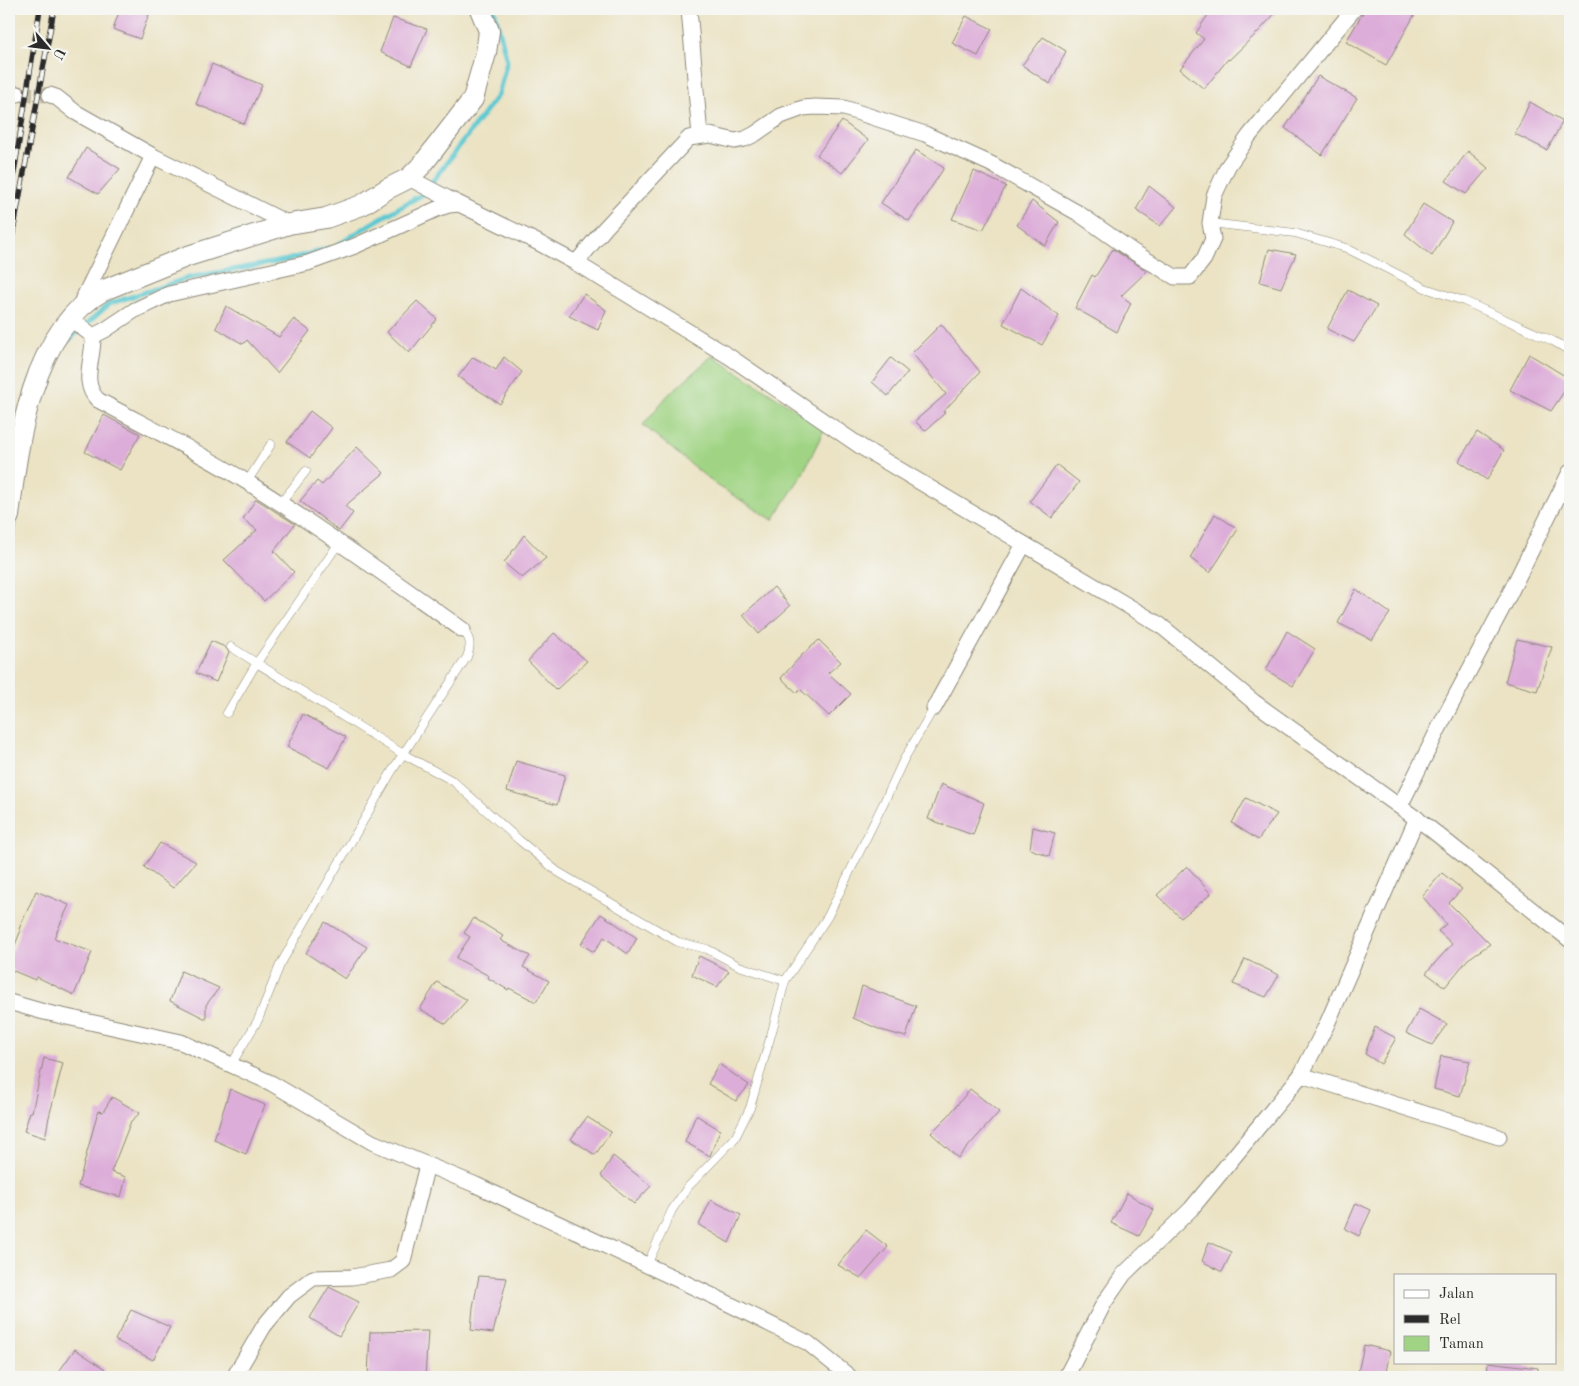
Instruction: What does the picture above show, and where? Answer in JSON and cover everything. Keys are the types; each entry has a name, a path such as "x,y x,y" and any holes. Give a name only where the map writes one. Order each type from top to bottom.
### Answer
{"street":[{"path":"416,181 422,165 474,99 486,53 488,31 480,9"},
{"path":"689,9 700,136"},
{"path":"576,263 605,228 689,138 710,135 735,141 745,139 781,116 796,110 815,107 844,108 925,134 991,164 1078,213 1132,251 1175,277 1190,277 1204,260 1212,239 1210,222 1214,196 1228,166 1249,136 1354,9"},
{"path":"50,95 153,156 289,224"},
{"path":"75,317 153,156"},
{"path":"9,516 16,463 25,417 34,385 47,353 92,297 104,290 188,256 289,224 326,218 362,205 387,189 416,181 576,263 730,357 863,448 1160,625 1254,702 1417,818 1570,940"},
{"path":"92,335 100,334 135,310 170,294 308,263 355,246 449,205 453,201"},
{"path":"75,317 92,335 93,352 88,382 92,395 98,400 208,458 281,503 463,630"},
{"path":"1400,806 1570,472"},
{"path":"934,708 1024,544"},
{"path":"1066,1377 1104,1303 1124,1274 1190,1209 1252,1137 1301,1075 1328,1024 1417,818"},
{"path":"9,1002 44,1012 181,1042 271,1083 372,1142 476,1185 808,1343 850,1377"},
{"path":"1301,1075 1500,1137"},
{"path":"234,1377 264,1326 289,1296 313,1278 352,1277 391,1270 403,1261 427,1165"}],"lane":[{"path":"1210,222 1295,233 1346,248 1425,288 1480,308 1553,340 1570,351"},
{"path":"247,482 271,444"},
{"path":"281,503 306,471"},
{"path":"227,713 256,664 338,542"},
{"path":"231,1065 258,1020 280,966 392,771 467,657 470,641 468,635 463,630"},
{"path":"231,647 403,754 453,781 518,840 558,872 678,942 707,949 739,966 785,981"},
{"path":"647,1265 672,1210 687,1188 735,1138 750,1108 774,1028 785,981 828,916 904,758 934,708"}],"green space":[{"path":"712,356 825,428 802,475 773,520 715,484 643,425 668,395"}],"building":[{"path":"120,9 151,9 140,39 113,29"},
{"path":"1212,9 1279,9 1259,31 1228,59 1204,89 1180,69 1204,39 1196,33"},
{"path":"1365,9 1418,9 1386,65 1346,42"},
{"path":"966,16 992,29 978,56 952,43"},
{"path":"393,18 427,29 411,66 380,52"},
{"path":"1043,37 1066,51 1050,84 1022,65"},
{"path":"212,64 262,85 244,124 196,104"},
{"path":"1318,76 1357,98 1322,155 1285,128"},
{"path":"1530,102 1563,121 1547,150 1515,134"},
{"path":"842,121 868,140 842,173 817,155"},
{"path":"86,148 120,169 98,194 69,177"},
{"path":"916,150 944,168 909,221 881,203"},
{"path":"1468,151 1488,168 1466,194 1446,181"},
{"path":"974,171 1006,186 983,230 952,219"},
{"path":"1149,186 1176,207 1160,226 1136,210"},
{"path":"1032,201 1059,222 1045,246 1017,225"},
{"path":"1423,204 1452,222 1432,256 1405,234"},
{"path":"1113,249 1147,271 1121,296 1131,303 1117,332 1075,308 1092,275 1095,277"},
{"path":"1269,249 1296,254 1281,288 1260,282"},
{"path":"1021,288 1059,316 1042,345 1003,324"},
{"path":"1348,290 1377,306 1354,342 1327,329"},
{"path":"584,294 606,310 598,330 569,316"},
{"path":"417,301 437,319 409,353 387,332"},
{"path":"226,306 279,337 294,319 310,331 277,373 247,340 243,344 216,328"},
{"path":"941,324 980,372 943,412 945,413 925,431 915,421 946,394 912,353"},
{"path":"1529,354 1570,379 1570,383 1551,411 1510,390"},
{"path":"473,357 496,370 504,357 522,372 500,404 458,377"},
{"path":"891,358 908,372 888,396 872,382"},
{"path":"310,411 332,428 310,458 287,442"},
{"path":"104,415 140,434 120,470 85,452"},
{"path":"1477,432 1504,450 1487,480 1459,461"},
{"path":"357,447 384,473 345,506 353,513 339,531 300,501 317,481 322,485"},
{"path":"1057,465 1079,482 1052,518 1030,501"},
{"path":"256,499 295,524 274,551 294,572 264,601 224,560 257,530 243,519"},
{"path":"1215,514 1238,529 1210,573 1190,558"},
{"path":"524,535 546,558 522,578 504,563"},
{"path":"774,587 790,606 759,634 743,615"},
{"path":"1356,589 1390,613 1372,640 1338,623"},
{"path":"1287,631 1315,649 1293,686 1266,670"},
{"path":"554,633 587,661 556,690 528,661"},
{"path":"1517,639 1552,647 1537,691 1505,682"},
{"path":"819,640 841,662 828,673 851,694 829,716 800,689 797,693 781,678"},
{"path":"211,641 225,647 229,652 216,682 196,673"},
{"path":"303,714 346,737 329,768 287,747"},
{"path":"516,761 565,775 557,805 507,791"},
{"path":"941,784 984,803 973,835 928,819"},
{"path":"1246,798 1277,814 1258,840 1232,823"},
{"path":"1033,827 1055,833 1049,856 1030,849"},
{"path":"160,843 196,862 173,888 144,867"},
{"path":"1187,866 1211,894 1181,918 1157,895"},
{"path":"1442,873 1462,889 1449,903 1490,944 1468,959 1445,987 1426,973 1452,944 1438,931 1446,924 1422,896"},
{"path":"36,891 69,905 54,938 92,952 74,995 37,977 35,980 9,969 9,960 21,930 19,929"},
{"path":"601,914 637,938 628,954 604,937 594,952 581,944"},
{"path":"474,918 503,936 500,940 530,956 523,967 549,981 536,1002 509,988 508,990 488,978 489,976 456,958 470,937 464,933"},
{"path":"325,922 367,947 345,979 306,953"},
{"path":"699,956 729,971 717,987 692,975"},
{"path":"1245,959 1279,975 1266,997 1233,984"},
{"path":"181,971 219,988 206,1005 206,1019 170,1001"},
{"path":"437,982 467,1000 446,1024 420,1009"},
{"path":"862,986 916,1006 906,1037 881,1030 853,1018"},
{"path":"1419,1009 1447,1024 1432,1045 1406,1033"},
{"path":"1375,1027 1396,1038 1381,1064 1365,1054"},
{"path":"1441,1056 1470,1061 1460,1096 1434,1089"},
{"path":"44,1058 63,1063 45,1138 24,1131 30,1112 32,1112"},
{"path":"719,1064 749,1085 736,1101 708,1084"},
{"path":"230,1089 265,1105 246,1154 214,1140"},
{"path":"970,1089 999,1112 958,1158 931,1133 949,1115"},
{"path":"112,1097 140,1113 131,1121 111,1172 126,1177 121,1197 78,1186 98,1111 103,1112"},
{"path":"696,1115 720,1130 710,1156 685,1142"},
{"path":"587,1117 611,1132 595,1155 571,1139"},
{"path":"613,1156 651,1186 634,1204 601,1176"},
{"path":"1127,1193 1154,1210 1139,1236 1111,1223"},
{"path":"711,1200 741,1215 729,1243 699,1225"},
{"path":"1356,1203 1371,1210 1359,1236 1345,1229"},
{"path":"866,1230 888,1247 861,1278 838,1265"},
{"path":"1209,1242 1232,1252 1222,1272 1202,1261"},
{"path":"479,1276 507,1278 493,1333 471,1330"},
{"path":"329,1287 359,1302 339,1336 310,1318"},
{"path":"131,1310 170,1327 153,1360 115,1340"},
{"path":"428,1331 425,1377 368,1377 370,1332"},
{"path":"1364,1345 1390,1351 1385,1377 1357,1377"},
{"path":"75,1349 105,1369 98,1377 55,1377"},
{"path":"1488,1364 1538,1368 1538,1377 1487,1377"}],"waterway":[{"path":"338,245 423,194 498,95 507,61 494,9"},
{"path":"60,348 109,304 188,278 287,260 330,248"},
{"path":"9,552 14,520"},
{"path":"9,1360 11,1377"}],"tunnel":[{"path":"18,94 50,95"}],"railway":[{"path":"9,204 40,9"},
{"path":"9,254 54,9"}]}
